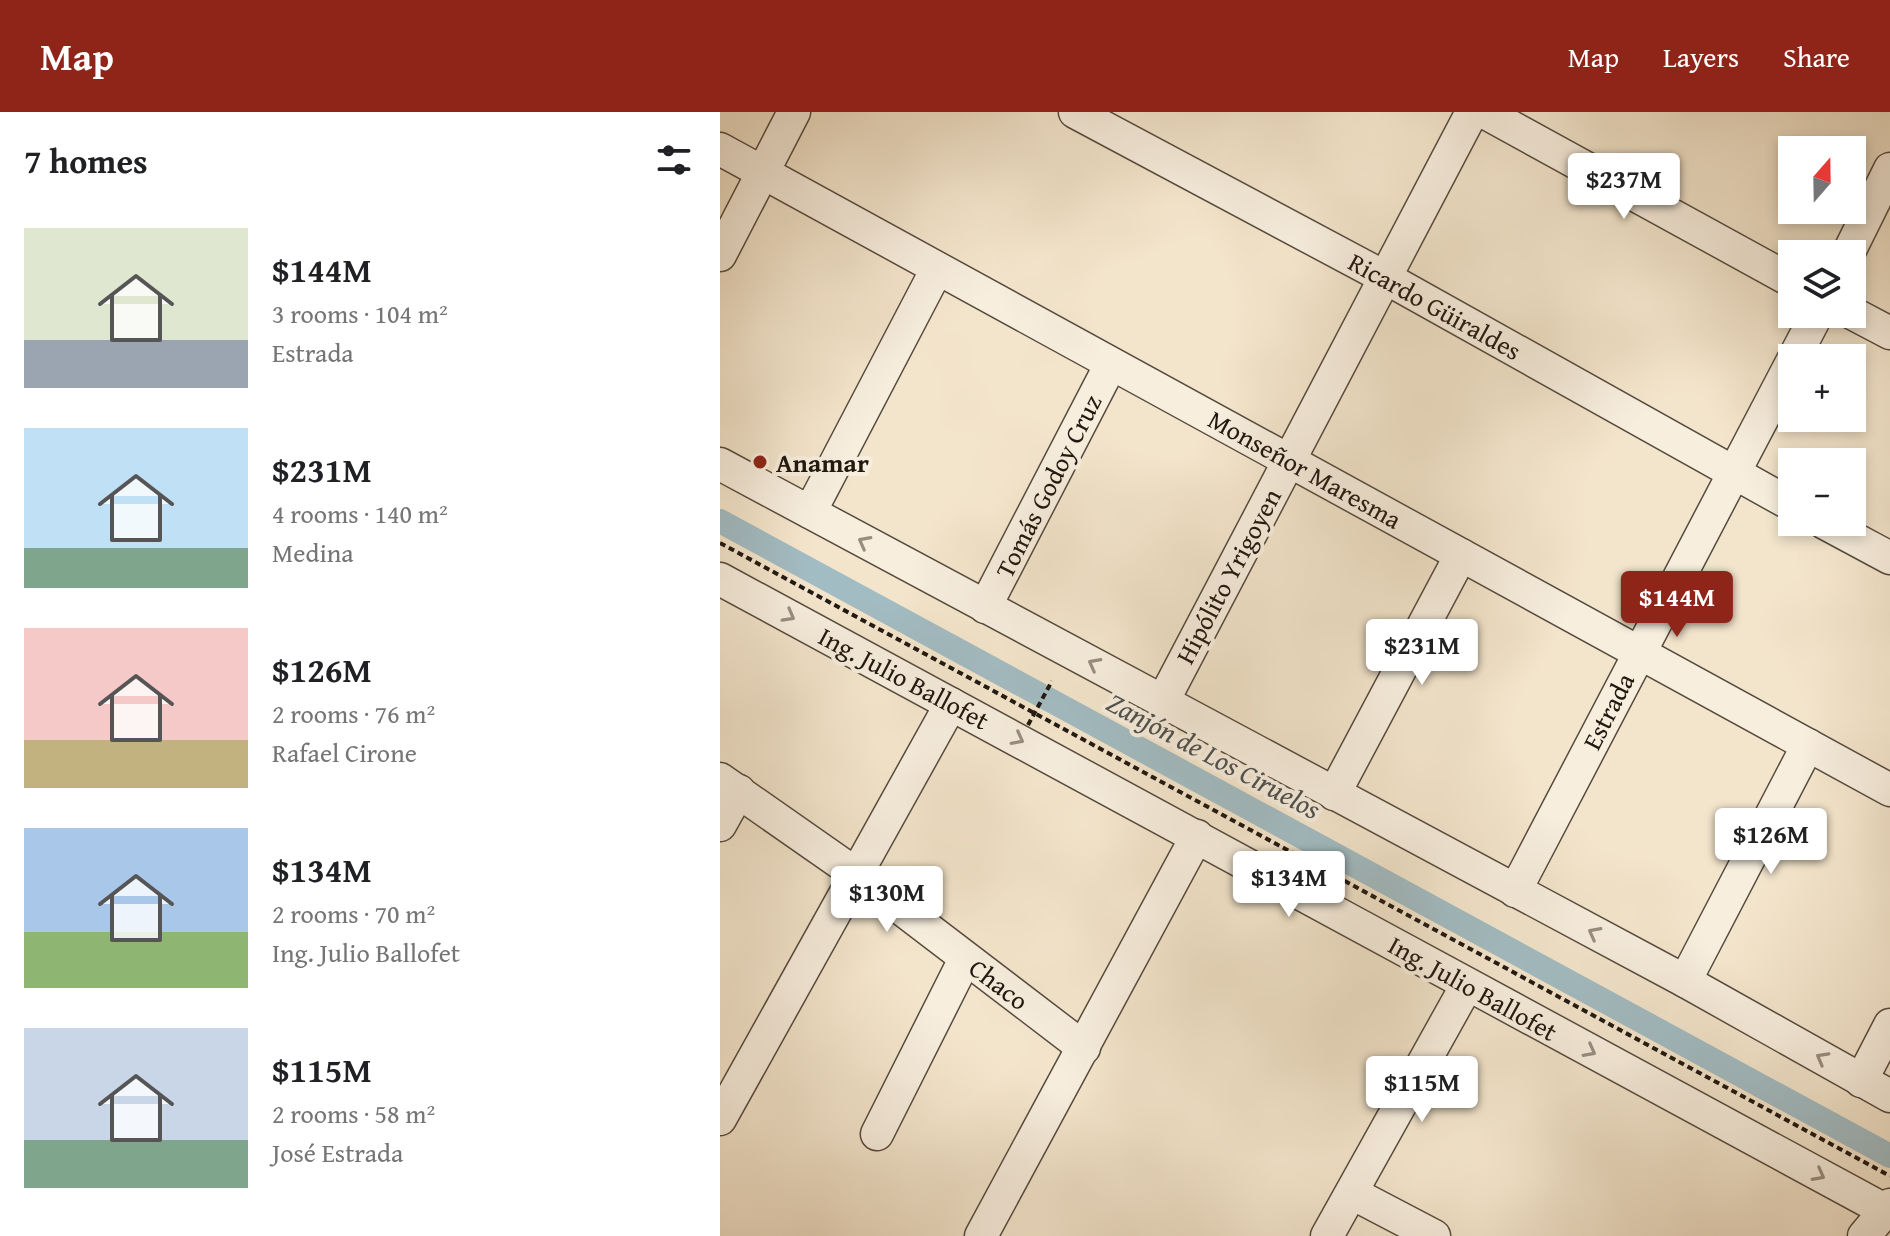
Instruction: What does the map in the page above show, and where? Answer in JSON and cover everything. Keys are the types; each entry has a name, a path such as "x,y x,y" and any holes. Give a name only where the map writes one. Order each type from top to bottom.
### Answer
{"street":[{"path":"720,255 794,112"},
{"name":"Ricardo Güiraldes","path":"1075,112 1386,278 1778,498"},
{"name":"Hipólito Yrigoyen","path":"1163,701 1472,112"},
{"path":"1484,112 1778,273"},
{"name":"Monseñor Maresma","path":"720,149 1890,790"},
{"path":"1855,240 1890,169"},
{"path":"810,512 937,269"},
{"path":"1866,320 1890,333"},
{"name":"Tomás Godoy Cruz","path":"985,607 1111,364"},
{"name":"Estrada","path":"1515,891 1778,388"},
{"path":"720,464 1685,981 1890,1096"},
{"path":"1849,536 1890,558"},
{"path":"1334,794 1461,555"},
{"name":"Ing. Julio Ballofet","path":"720,579 1888,1210"},
{"path":"720,1119 951,704"},
{"path":"1685,981 1808,745"},
{"path":"720,825 729,785"},
{"name":"Chaco","path":"729,785 856,874 1084,1048"},
{"path":"981,1236 1197,836"},
{"path":"877,1134 965,959"},
{"path":"1327,1236 1467,985"},
{"path":"1861,1081 1890,1025"},
{"path":"1352,1193 1434,1236"},
{"path":"1864,1236 1888,1210"}],"path":[{"path":"720,543 1890,1176"},
{"path":"1028,725 1052,681"}],"waterway":[{"name":"Zanjón de Los Ciruelos","path":"720,521 1890,1156"}],"place":[{"name":"Anamar","path":"760,462"}]}
